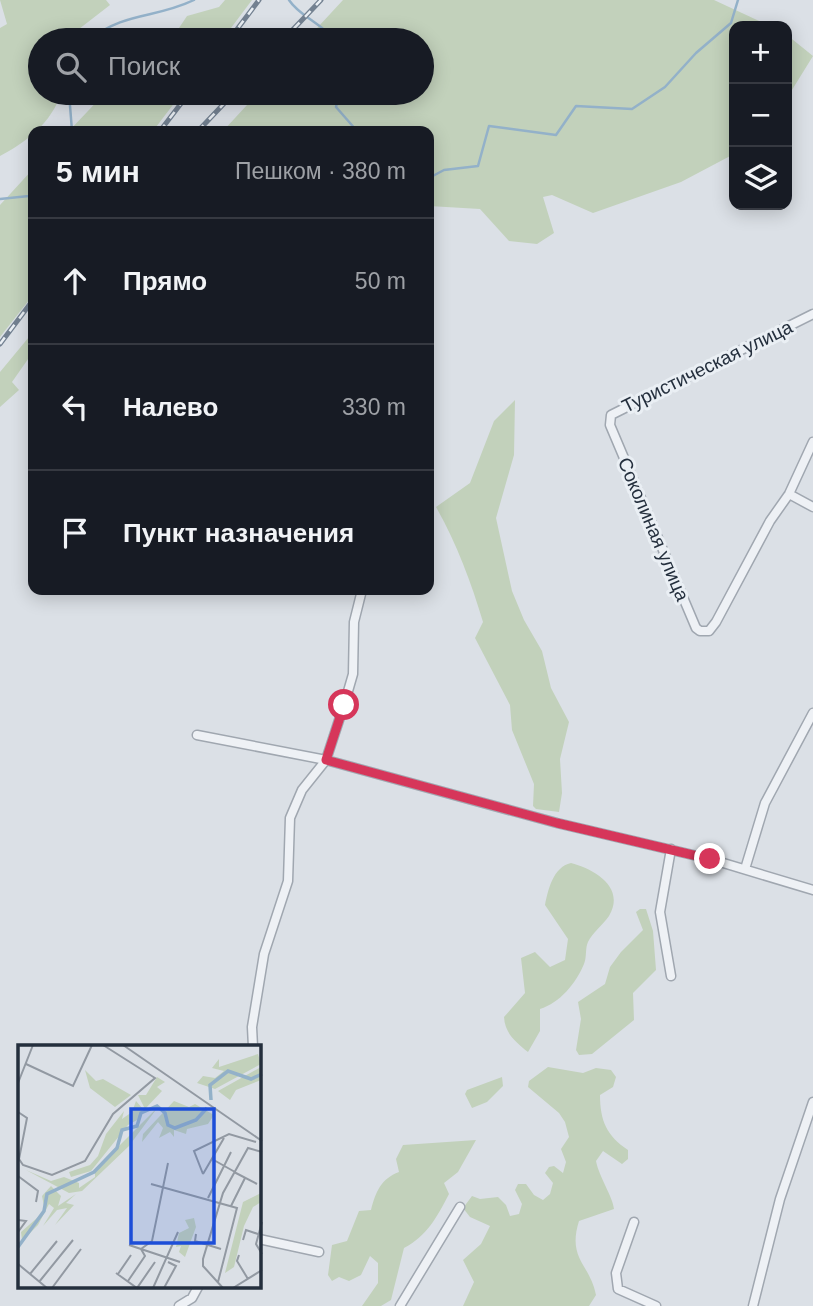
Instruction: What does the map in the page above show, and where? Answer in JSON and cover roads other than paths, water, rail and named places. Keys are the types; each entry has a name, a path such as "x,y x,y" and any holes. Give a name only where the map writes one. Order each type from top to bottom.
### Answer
{"street":[{"name":"Туристическая улица","path":"610,425 611,415 621,408 813,314"},
{"name":"Соколиная улица","path":"610,425 696,628 700,631 709,631 716,622 770,521 789,494"},
{"path":"813,442 789,494 813,508"},
{"path":"253,1045 252,1027 264,954 288,881 290,818 302,790 326,760 353,674 354,622 361,595"},
{"path":"746,869 765,803 813,715"},
{"path":"197,736 326,760 557,823 746,869 813,890"},
{"path":"671,849 660,912 671,975"},
{"path":"753,1306 780,1199 813,1102"},
{"path":"400,1306 460,1207"},
{"path":"634,1223 616,1273 618,1289 656,1306"},
{"path":"261,1239 319,1252"},
{"path":"179,1306 192,1298 197,1288"}],"waterway":[{"path":"109,28 194,0"},
{"path":"289,0 322,28"},
{"path":"434,175 444,170 478,166 489,126 556,135 576,106 632,109 665,87 696,53 731,23 738,0"},
{"path":"70,105 72,126"},
{"path":"336,105 353,126"},
{"path":"0,199 28,196"}],"railway":[{"path":"238,28 259,0"},
{"path":"294,28 321,0"},
{"path":"164,126 180,105"},
{"path":"203,126 223,105"},
{"path":"0,344 28,307"}]}
